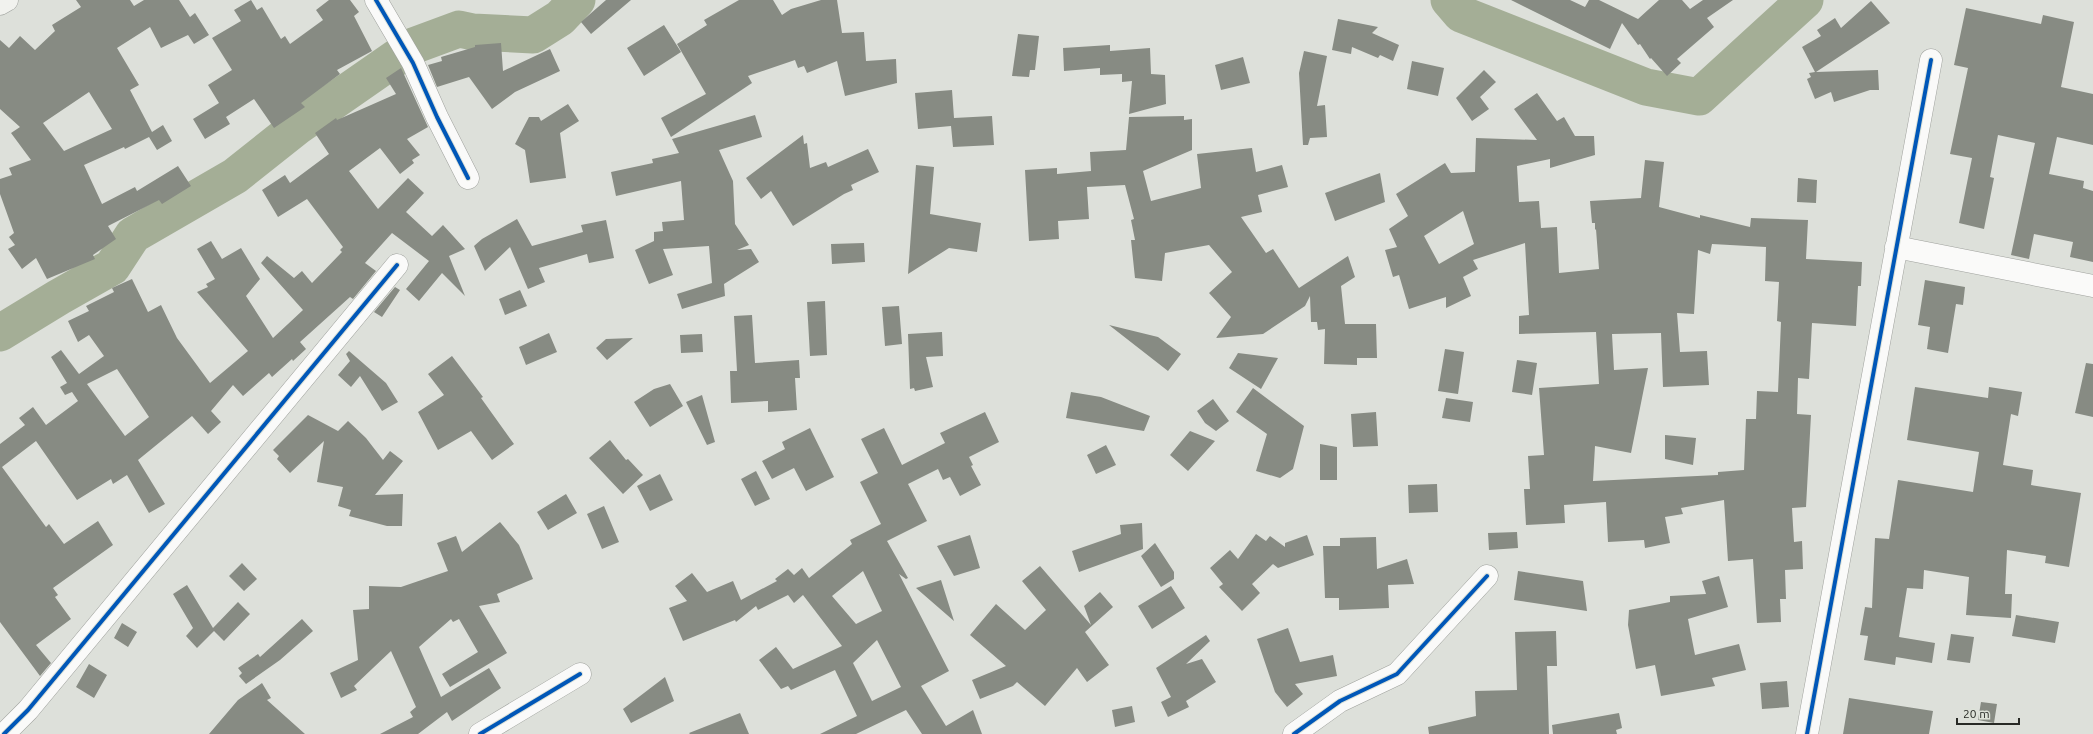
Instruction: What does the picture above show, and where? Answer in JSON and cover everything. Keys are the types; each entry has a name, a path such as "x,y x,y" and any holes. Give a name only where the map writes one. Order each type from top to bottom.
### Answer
{"main road":[{"path":"0,4 7,0"}],"street":[{"path":"376,0 398,40 413,63 437,118 468,178"},
{"path":"1807,734 1930,60"},
{"path":"1896,247 2093,286"},
{"path":"4,734 28,710 397,265"},
{"path":"1294,734 1340,701 1397,674 1487,576"},
{"path":"480,734 580,674"}],"building":[{"path":"76,0 130,0 134,6 144,0 179,0 190,17 195,13 209,35 194,44 188,35 161,48 150,27 117,48 139,85 130,90 152,132 163,125 172,141 157,150 149,137 125,149 124,147 84,165 102,204 135,187 137,191 178,166 191,186 162,204 159,200 108,226 116,239 93,255 95,259 47,279 36,258 22,269 8,249 15,245 9,237 14,233 0,194 0,179 12,175 9,168 31,160 11,133 20,127 0,109 0,40 9,48 20,36 35,50 55,31 52,25 81,7","holes":["89,92 112,129 64,151 43,123"]},
{"path":"251,0 257,10 262,7 281,39 285,36 290,44 323,20 316,10 329,0 350,0 359,12 354,16 372,51 337,70 340,74 301,103 305,107 274,128 254,99 226,117 230,124 205,139 193,119 219,103 208,85 232,70 212,38 241,21 234,10"},
{"path":"606,0 631,0 591,34 581,22"},
{"path":"739,0 773,0 782,15 791,9 821,0 837,0 842,33 864,32 866,61 896,59 897,83 845,96 837,61 807,73 804,66 798,68 795,60 748,76 752,83 671,137 661,118 706,94 677,44 707,25 704,20"},
{"path":"1511,0 1570,0 1585,7 1589,0 1599,0 1638,19 1659,0 1682,0 1690,9 1703,0 1733,0 1707,18 1714,27 1677,59 1681,63 1667,76 1651,58 1650,59 1640,44 1638,45 1622,23 1610,49"},
{"path":"1871,1 1890,23 1816,72 1878,70 1879,90 1870,90 1834,102 1831,92 1815,99 1807,79 1811,77 1809,73 1815,72 1802,47 1821,36 1817,30 1835,18 1841,28"},
{"path":"1966,8 2041,24 2043,15 2074,22 2061,87 2093,94 2093,145 2057,137 2049,174 2084,181 2083,188 2093,191 2093,262 2070,257 2073,242 2034,234 2029,259 2011,255 2035,143 1998,135 1990,177 1994,178 1984,229 1959,223 1972,158 1950,154 1968,68 1954,65"},
{"path":"1338,19 1378,27 1372,33 1399,45 1393,61 1380,55 1378,58 1352,47 1351,54 1332,50"},
{"path":"664,25 681,52 644,76 627,48"},
{"path":"1018,34 1039,36 1035,70 1030,70 1029,77 1012,76"},
{"path":"501,43 503,71 550,49 560,71 515,92 492,109 469,77 437,87 428,65 442,61 441,57 475,47 475,45"},
{"path":"1110,45 1110,51 1150,48 1151,74 1165,75 1166,104 1129,114 1132,81 1122,82 1122,74 1100,75 1100,68 1064,71 1063,48"},
{"path":"1304,51 1327,56 1317,106 1325,105 1327,137 1310,138 1308,145 1303,145 1299,73"},
{"path":"1243,57 1250,83 1221,90 1215,65"},
{"path":"1412,61 1444,68 1438,96 1407,89"},
{"path":"401,68 428,127 407,139 420,155 412,160 414,163 400,174 380,148 349,171 378,209 408,178 424,193 406,212 432,236 443,225 465,249 449,256 465,296 442,273 419,301 406,289 429,261 392,233 365,263 376,271 353,299 350,297 300,342 306,349 293,361 292,359 272,377 269,373 243,396 233,385 211,411 221,422 208,434 192,416 138,460 165,504 149,513 127,475 113,484 111,479 77,500 36,441 2,467 46,527 49,524 64,544 98,521 113,545 53,588 58,595 55,597 71,619 36,645 51,663 40,676 0,622 0,444 25,425 19,418 33,407 46,425 78,401 72,392 65,395 60,387 67,383 51,357 61,350 79,374 104,356 89,335 78,342 68,321 89,311 86,306 114,292 112,288 132,279 148,312 161,305 177,338 210,383 248,351 197,292 208,287 206,284 215,279 197,249 211,241 222,259 241,248 260,279 246,296 273,338 303,310 261,263 267,256 294,278 302,271 312,283 342,252 340,250 343,247 307,199 278,217 262,190 285,175 290,183 329,154 315,133 336,118 337,120 396,94 386,78","holes":["117,369 149,417 125,436 87,384"]},
{"path":"1484,70 1496,82 1480,97 1489,109 1472,121 1456,98"},
{"path":"952,90 954,118 992,116 994,145 953,147 951,126 918,129 915,93"},
{"path":"1537,93 1557,121 1564,117 1575,136 1594,136 1595,155 1550,168 1550,159 1517,166 1519,202 1539,201 1541,228 1557,227 1559,273 1599,269 1596,229 1595,230 1595,223 1592,223 1590,201 1641,198 1645,160 1664,162 1659,207 1700,218 1700,215 1750,227 1751,218 1808,220 1806,259 1862,262 1861,286 1858,286 1856,326 1812,323 1809,379 1798,378 1797,414 1811,415 1806,507 1792,508 1794,542 1802,541 1803,569 1785,570 1786,599 1780,599 1781,622 1757,623 1753,559 1728,561 1724,500 1681,508 1683,514 1665,517 1670,543 1645,548 1644,540 1608,542 1606,502 1564,505 1565,523 1526,525 1524,489 1530,489 1528,456 1544,455 1539,388 1599,384 1596,332 1519,334 1519,316 1529,315 1525,243 1473,260 1478,269 1463,277 1471,296 1446,308 1446,297 1409,309 1399,275 1393,277 1385,250 1397,247 1389,229 1408,216 1396,194 1445,163 1451,173 1475,172 1476,138 1537,140 1514,109","holes":["1463,211 1474,244 1439,264 1424,236","1712,244 1766,247 1765,281 1779,282 1777,321 1781,322 1778,392 1757,391 1756,419 1746,419 1744,470 1718,472 1718,475 1593,481 1595,446 1631,453 1648,368 1614,370 1612,334 1661,333 1663,387 1709,385 1707,351 1680,352 1677,313 1694,314 1698,250 1710,254"]},
{"path":"568,104 579,121 560,133 566,178 530,183 525,150 515,144 529,117 539,117 541,121"},
{"path":"755,115 762,137 719,150 733,181 735,224 749,245 737,250 751,249 759,262 724,284 725,296 682,309 677,294 712,283 709,246 663,249 673,275 649,284 635,250 654,241 654,232 663,231 662,222 684,220 681,181 616,196 611,172 653,163 652,159 679,153 672,139"},
{"path":"1184,116 1184,120 1192,119 1192,150 1143,171 1151,201 1201,188 1197,154 1252,148 1256,172 1282,165 1288,187 1258,195 1262,212 1241,217 1266,253 1273,249 1299,288 1348,256 1355,277 1341,286 1345,324 1376,324 1377,358 1357,358 1357,365 1324,364 1325,329 1318,330 1317,322 1311,322 1310,296 1305,306 1263,334 1216,338 1231,317 1209,293 1232,272 1209,245 1165,253 1162,281 1135,278 1131,240 1135,240 1131,220 1134,219 1125,185 1087,187 1089,219 1058,221 1059,239 1029,241 1025,170 1057,168 1057,174 1091,171 1090,152 1126,150 1129,117"},
{"path":"803,135 804,144 807,143 810,168 826,162 828,167 868,149 879,172 851,185 853,190 844,194 793,226 771,191 761,199 746,178"},
{"path":"916,165 934,167 930,214 981,223 977,252 949,248 908,274"},
{"path":"1380,173 1385,202 1335,221 1325,193"},
{"path":"1798,178 1817,180 1816,203 1797,202"},
{"path":"517,219 532,246 583,232 581,225 606,220 614,258 589,263 587,254 539,268 545,282 528,289 510,247 485,271 474,246 482,239"},
{"path":"864,243 865,262 832,264 831,244"},
{"path":"1925,280 1965,287 1963,305 1956,304 1948,353 1927,349 1930,327 1918,325"},
{"path":"395,287 400,290 382,317 374,312"},
{"path":"520,290 527,306 505,315 499,299"},
{"path":"825,301 827,355 810,356 807,302"},
{"path":"899,306 902,344 885,346 882,307"},
{"path":"752,315 755,363 799,360 800,378 795,378 797,410 768,412 768,401 731,403 730,371 737,371 734,316"},
{"path":"1109,325 1158,337 1181,354 1168,371"},
{"path":"942,332 943,356 926,357 933,387 915,391 914,388 910,389 908,334"},
{"path":"549,333 557,352 526,365 519,347"},
{"path":"702,334 703,352 681,353 680,335"},
{"path":"633,338 607,360 596,348 606,339"},
{"path":"1445,349 1464,352 1458,394 1438,391"},
{"path":"349,351 386,383 398,402 382,411 360,376 351,387 338,375 350,361 346,354"},
{"path":"1238,353 1278,358 1261,389 1229,368"},
{"path":"452,356 483,397 481,398 514,444 492,460 471,431 438,450 418,412 444,395 428,374"},
{"path":"1517,360 1537,363 1532,395 1512,392"},
{"path":"2086,363 2093,364 2093,417 2075,413"},
{"path":"670,384 683,406 650,427 634,402 654,389"},
{"path":"1915,387 1988,398 1989,387 2022,392 2018,416 2011,414 2003,465 2033,470 2031,485 2081,493 2069,567 2045,563 2046,556 2007,550 2005,594 2012,594 2011,618 1966,615 1969,577 1924,570 1923,589 1907,588 1899,637 1935,643 1932,663 1896,657 1895,665 1864,660 1868,636 1860,635 1865,607 1872,608 1875,538 1889,539 1898,480 1973,492 1979,452 1907,440"},
{"path":"1253,388 1304,426 1293,469 1280,478 1256,471 1267,434 1236,412"},
{"path":"1071,392 1101,397 1150,416 1144,431 1066,418"},
{"path":"702,395 715,442 707,445 686,402"},
{"path":"1446,398 1473,402 1470,422 1442,418"},
{"path":"1213,399 1229,421 1216,431 1205,423 1197,411"},
{"path":"985,412 999,442 969,457 973,465 971,466 981,485 960,496 950,477 943,480 938,469 908,484 927,521 887,541 908,578 906,579 899,574 949,671 921,686 946,726 973,710 982,734 922,734 906,710 856,734 820,734 857,716 835,670 791,690 788,686 781,689 759,660 776,647 793,669 842,646 803,595 794,603 788,595 758,610 756,606 736,622 735,620 683,641 669,608 687,601 675,586 692,573 707,592 733,581 741,600 777,581 775,579 788,569 794,575 802,568 809,578 852,544 850,540 881,524 860,482 878,473 861,439 884,428 902,465 945,443 940,433","holes":["863,571 882,611 856,624 832,596","877,640 901,687 872,701 853,663"]},
{"path":"1376,412 1378,446 1353,447 1351,414"},
{"path":"308,415 338,431 348,421 366,438 383,460 390,451 403,461 375,495 403,494 402,526 387,526 349,516 351,510 338,506 343,487 317,482 324,441 290,473 277,459 279,456 273,450"},
{"path":"810,428 834,477 806,491 794,468 772,479 762,461 785,449 782,442"},
{"path":"1190,431 1215,441 1188,471 1170,455"},
{"path":"1665,435 1696,438 1693,465 1665,459"},
{"path":"610,440 626,460 628,459 643,475 623,494 589,458"},
{"path":"1320,444 1337,447 1337,480 1320,480"},
{"path":"1106,445 1116,465 1096,474 1087,455"},
{"path":"756,471 770,499 755,506 741,479"},
{"path":"660,474 673,500 650,511 637,486"},
{"path":"1437,484 1438,512 1409,513 1408,485"},
{"path":"566,494 577,513 548,530 537,512"},
{"path":"604,506 619,542 602,549 587,514"},
{"path":"500,522 519,545 533,579 497,594 500,602 479,606 507,653 450,687 442,674 478,652 459,619 453,622 451,619 419,647 441,697 489,668 501,688 452,721 447,712 418,734 380,734 413,717 410,712 416,707 391,651 354,686 357,690 341,698 330,673 358,660 353,610 369,609 369,586 401,587 448,571 437,543 456,536 462,552"},
{"path":"1142,523 1143,549 1079,572 1072,551 1121,534 1120,525"},
{"path":"1517,532 1518,548 1489,550 1488,533"},
{"path":"1256,534 1266,541 1270,536 1285,547 1285,543 1307,535 1314,555 1278,568 1273,564 1252,584 1260,593 1242,611 1219,587 1223,584 1210,568 1230,550 1238,559"},
{"path":"970,535 980,568 954,576 937,546"},
{"path":"1376,537 1377,569 1407,559 1414,584 1388,585 1389,608 1339,610 1339,598 1325,598 1323,546 1340,546 1340,538"},
{"path":"1155,543 1174,572 1174,579 1161,587 1141,556"},
{"path":"242,563 257,579 244,591 229,576"},
{"path":"1040,566 1091,625 1084,606 1100,592 1113,607 1085,632 1109,665 1087,682 1077,668 1045,706 1017,682 1013,686 980,699 972,680 1006,666 970,635 996,604 1025,630 1046,610 1022,581"},
{"path":"1518,571 1583,581 1587,611 1514,600"},
{"path":"1719,576 1728,607 1688,619 1695,655 1739,644 1746,670 1712,678 1715,686 1661,696 1655,665 1636,669 1628,625 1629,610 1670,602 1670,596 1706,594 1702,581"},
{"path":"941,580 954,621 916,588"},
{"path":"187,585 213,628 238,602 250,614 224,641 214,631 197,648 186,636 193,628 173,594"},
{"path":"1171,586 1185,608 1152,629 1138,606"},
{"path":"2016,615 2059,622 2055,643 2012,636"},
{"path":"302,619 313,631 280,660 246,684 239,676 242,673 238,668 258,654 260,657"},
{"path":"122,623 137,632 128,647 114,638"},
{"path":"1288,628 1300,662 1333,655 1337,676 1295,684 1303,694 1287,707 1275,692 1257,639"},
{"path":"1556,631 1557,666 1547,666 1549,734 1429,734 1428,727 1476,716 1475,691 1517,690 1515,632"},
{"path":"1951,634 1974,637 1970,663 1947,660"},
{"path":"1206,635 1210,641 1186,664 1202,659 1216,682 1186,701 1189,707 1168,717 1161,702 1171,697 1156,668"},
{"path":"89,664 107,675 94,698 76,687"},
{"path":"665,677 674,701 631,723 623,709"},
{"path":"1787,681 1789,707 1762,709 1760,683"},
{"path":"262,683 271,698 267,700 305,734 209,734 238,700"},
{"path":"1849,698 1933,711 1929,734 1843,734"},
{"path":"1981,702 1997,704 1994,723 1978,720"},
{"path":"1132,706 1135,722 1115,727 1112,710"},
{"path":"740,713 749,734 689,733"},
{"path":"1619,713 1622,728 1616,730 1617,734 1553,734 1552,725"}],"waterway":[{"path":"0,333 112,267 133,235 235,176 298,126 413,46 459,29 473,32 533,35 560,18 577,0"},
{"path":"1449,0 1461,14 1646,87 1699,97 1805,0"}],"cycle path":[{"path":"376,0 413,63 437,117 468,178"},
{"path":"1807,734 1931,60"},
{"path":"4,734 28,710 397,265"},
{"path":"1294,734 1340,701 1397,674 1487,576"},
{"path":"480,734 580,674"}]}
